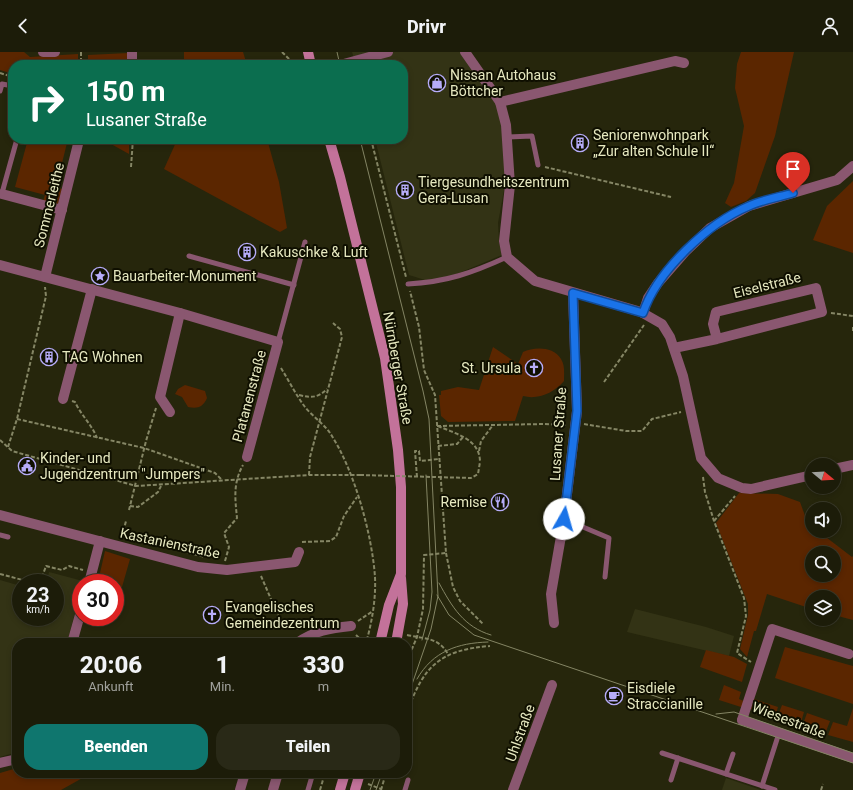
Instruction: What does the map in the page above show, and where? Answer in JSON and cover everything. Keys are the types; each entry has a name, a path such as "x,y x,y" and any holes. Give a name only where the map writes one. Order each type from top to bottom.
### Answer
{"main road":[{"name":"Nürnberger Straße","path":"330,144 385,358 391,392 401,487 401,574 389,605 381,638"},
{"path":"397,638 403,604 401,574"},
{"path":"340,790 344,778"},
{"path":"355,790 359,778"}],"street":[{"path":"43,52 55,52"},
{"path":"358,60 386,52"},
{"path":"464,52 500,102 507,137 510,184 504,241 507,257 535,281 646,314 662,324 670,337 683,376 701,458 718,478 742,488 751,489 805,477"},
{"path":"500,102 675,61 684,64"},
{"name":"Sommerleithe","path":"45,277 78,144"},
{"path":"646,314 648,298 658,283 685,252 710,228 749,206 837,180 853,166"},
{"path":"1,193 62,210"},
{"name":"Platanenstraße","path":"0,265 180,313 278,342 247,457"},
{"name":"Eiselstraße","path":"717,339 713,324 716,312 816,288 822,312"},
{"path":"63,399 92,290"},
{"name":"Lusaner Straße","path":"554,623 551,594 564,519 577,398 573,293"},
{"path":"674,348 717,339 822,312"},
{"path":"170,412 160,397 180,313"},
{"path":"841,468 853,465"},
{"name":"Kastanienstraße","path":"0,515 198,567 228,564 257,566 295,562 300,552"},
{"name":"Kastanienstraße","path":"92,572 100,542"},
{"path":"73,638 77,626"},
{"path":"304,638 310,634 336,627 351,626"},
{"name":"Wiesestraße","path":"849,654 772,629 742,720 853,758"},
{"name":"Uhlstraße","path":"513,790 552,685"},
{"path":"0,763 12,760"},
{"path":"240,790 244,778"},
{"path":"273,790 277,778"}],"lane":[{"path":"0,91 2,84 8,85"},
{"path":"507,137 532,136 538,165"},
{"path":"1,193 16,144"},
{"name":"Platanenstraße","path":"278,342 305,242"},
{"path":"189,256 294,285"},
{"path":"408,284 439,282 456,278 507,257"},
{"path":"564,519 609,538 605,577"},
{"path":"0,535 8,537"},
{"path":"762,786 779,733"},
{"path":"662,753 775,790"},
{"path":"726,774 733,754"},
{"path":"671,780 678,758"},
{"path":"308,790 312,778"},
{"path":"405,790 408,780"}],"path":[{"path":"282,52 290,60"},
{"path":"131,167 132,144"},
{"path":"372,144 419,327 424,370 435,395 446,552 453,587 460,601 483,624"},
{"path":"538,165 671,198"},
{"path":"8,448 17,419 46,296 45,277"},
{"path":"822,312 853,316"},
{"path":"604,382 646,314"},
{"path":"309,475 310,457 342,338 340,329 333,323"},
{"path":"853,327 853,332"},
{"path":"274,357 306,408 320,420 330,434 351,475 370,541 375,578 373,611 367,638"},
{"path":"298,395 315,397 322,395 328,388"},
{"path":"129,510 144,448 160,397"},
{"path":"63,399 75,402 81,415 89,424 97,438"},
{"path":"437,426 544,424 575,426 583,424 626,431 642,431 652,419 690,409"},
{"path":"17,419 144,448 215,473 221,479"},
{"path":"0,440 12,451 136,486 161,486 236,478 309,475 471,478 478,474 481,441 493,425"},
{"path":"437,426 470,441 479,451"},
{"path":"438,446 457,444 463,437"},
{"path":"417,477 415,451 419,451 420,461 439,459"},
{"path":"218,560 228,564 229,547 224,533 237,518 235,501 236,478 247,457"},
{"path":"701,458 705,492 714,521 744,598 746,607 737,653 759,668"},
{"path":"130,506 138,507 158,492 161,486"},
{"path":"714,521 739,492"},
{"path":"296,542 330,541 336,537 344,516 357,497"},
{"path":"119,547 126,521"},
{"path":"122,537 129,538"},
{"path":"181,551 210,558"},
{"path":"412,649 417,637 423,609 424,555 446,552"},
{"path":"43,574 46,566 62,570 69,566 92,572"},
{"path":"257,566 280,620 301,630"},
{"path":"0,574 12,577"},
{"path":"351,626 373,611"},
{"path":"417,637 428,638 442,644 448,654"},
{"path":"412,699 423,678 440,659 448,654 460,650 490,646"},
{"path":"320,790 324,778"},
{"path":"368,784 381,789 384,778"},
{"path":"821,790 823,784"}],"shaded area":[{"path":"0,52 24,52 30,57 78,54 78,60 8,60 8,72 0,70"},
{"path":"184,52 243,52 245,60 184,60"},
{"path":"352,52 466,52 497,104 503,125 506,179 498,223 499,242 502,255 459,273 437,279 425,280 409,275 376,144 408,144 408,60 354,60"},
{"path":"741,52 794,52 775,136 755,193 746,201 731,207 725,203 734,183 744,126 735,88 737,64"},
{"path":"128,53 128,60 88,60 88,55"},
{"path":"27,144 67,144 56,187 62,189 58,204 43,201 45,195 15,187"},
{"path":"111,144 129,144 129,154"},
{"path":"175,144 268,144 279,182 287,228 280,232 164,169"},
{"path":"853,181 853,253 813,240 827,206"},
{"path":"493,347 518,364 523,352 527,350 543,349 553,352 558,355 562,361 564,381 551,392 534,397 523,396 515,421 448,422 441,416 439,395 441,395 441,391 458,387 479,390"},
{"path":"185,385 205,391 207,398 202,405 195,408 188,407 182,397 175,394 178,389"},
{"path":"739,493 778,494 800,502 805,516 805,538 827,538 838,546 805,546 805,582 841,582 841,549 852,557 853,556 853,620 841,617 841,590 805,590 805,607 767,594 747,657 740,649 748,615 748,604 716,523"},
{"path":"105,551 130,559 124,580 124,574 100,573"},
{"path":"64,576 72,578 72,624 68,638 12,638 12,753 0,757 0,580 12,583 12,626 64,626"},
{"path":"635,609 706,627 734,636 729,656 627,632"},
{"path":"785,647 853,666 853,704 775,678"},
{"path":"706,650 734,657 747,664 742,682 700,667"},
{"path":"724,685 741,692 739,699 746,702 744,708 719,700"},
{"path":"754,699 778,707 775,717 751,709"},
{"path":"782,705 804,712 800,726 777,718"},
{"path":"853,708 853,742 828,735 833,722 847,726"},
{"path":"807,713 830,721 825,734 802,727"},
{"path":"12,769 12,778 82,778 61,790 0,790 0,773"},
{"path":"726,778 761,790 722,790"}],"tram line":[{"path":"337,52 339,60"},
{"path":"361,144 429,419 438,596 431,629 412,684"},
{"path":"422,640 430,610 432,592 426,475"},
{"path":"439,583 460,615 473,627 491,635"},
{"path":"437,595 449,615 474,635 853,763"},
{"path":"417,679 423,669 447,650 466,644 488,642"},
{"path":"716,714 734,712 853,753"},
{"path":"370,790 374,778"},
{"path":"376,790 380,778"}],"place":[{"name":"Nissan Autohaus Böttcher","path":"437,83"},
{"name":"Seniorenwohnpark „Zur alten Schule II“","path":"580,143"},
{"name":"Tiergesundheitszentrum Gera-Lusan","path":"405,190"},
{"name":"Kakuschke & Luft","path":"247,252"},
{"name":"Bauarbeiter-Monument","path":"100,276"},
{"name":"TAG Wohnen","path":"49,357"},
{"name":"St. Ursula","path":"534,368"},
{"name":"Kinder- und Jugendzentrum \"Jumpers\"","path":"27,466"},
{"name":"Remise","path":"500,502"},
{"name":"Evangelisches Gemeindezentrum","path":"212,615"},
{"name":"Eisdiele Straccianille","path":"614,696"}],"route":[{"path":"564,519 577,411 573,293 643,313 648,298 658,283 685,252 710,228 749,206 793,193"}]}
